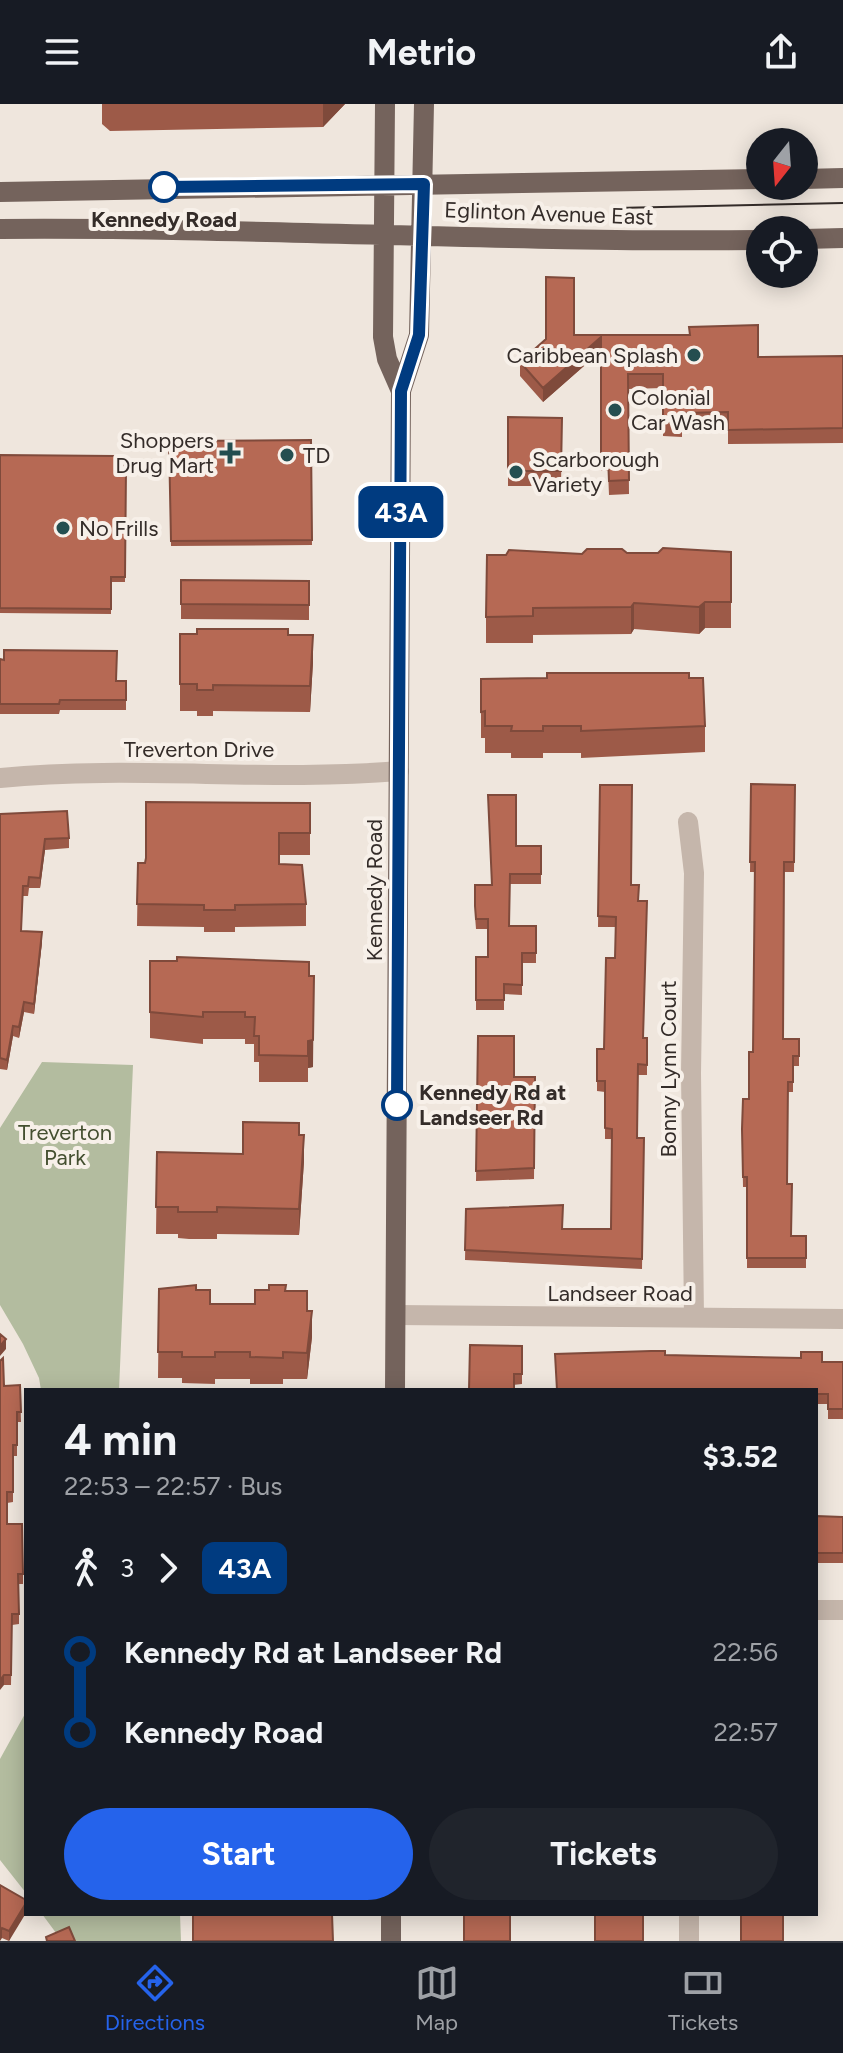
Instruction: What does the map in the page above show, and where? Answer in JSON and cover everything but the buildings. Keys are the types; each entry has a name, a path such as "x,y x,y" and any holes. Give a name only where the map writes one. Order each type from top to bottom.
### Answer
{"main road":[{"name":"Kennedy Road","path":"385,104 383,337 387,359 401,391"},
{"name":"Kennedy Road","path":"395,1388 401,391 419,335 424,104"},
{"path":"818,179 843,178"},
{"name":"Eglinton Avenue East","path":"0,192 746,179"},
{"name":"Eglinton Avenue East","path":"0,229 423,233 573,241 746,240"},
{"path":"818,239 843,238"},
{"path":"391,1916 391,1941"}],"street":[{"name":"Treverton Drive","path":"0,778 110,772 357,775 399,771"},
{"name":"Bonny Lynn Court","path":"688,822 694,873 691,1073 694,1317"},
{"name":"Landseer Road","path":"396,1315 843,1319"},
{"path":"818,1610 843,1610"},
{"path":"689,1916 689,1941"}],"green space":[{"name":"Treverton Park","path":"42,1062 133,1065 119,1388 41,1388 23,1344 0,1305 0,1128"},
{"path":"24,1716 24,1890 0,1860 0,1759"},
{"path":"43,1916 180,1916 181,1941 62,1941"}],"tram line":[{"path":"616,208 843,203"}],"bus line":[{"name":"43A","path":"164,187 424,184 419,335 415,358 401,391 397,1105"}],"place":[{"name":"Kennedy Road","path":"164,187"},
{"name":"Caribbean Splash","path":"694,355"},
{"name":"Colonial Car Wash","path":"615,410"},
{"name":"Shoppers Drug Mart","path":"230,453"},
{"name":"TD","path":"287,455"},
{"name":"Scarborough Variety","path":"516,472"},
{"name":"No Frills","path":"63,528"},
{"name":"Kennedy Rd at Landseer Rd","path":"397,1105"}]}
